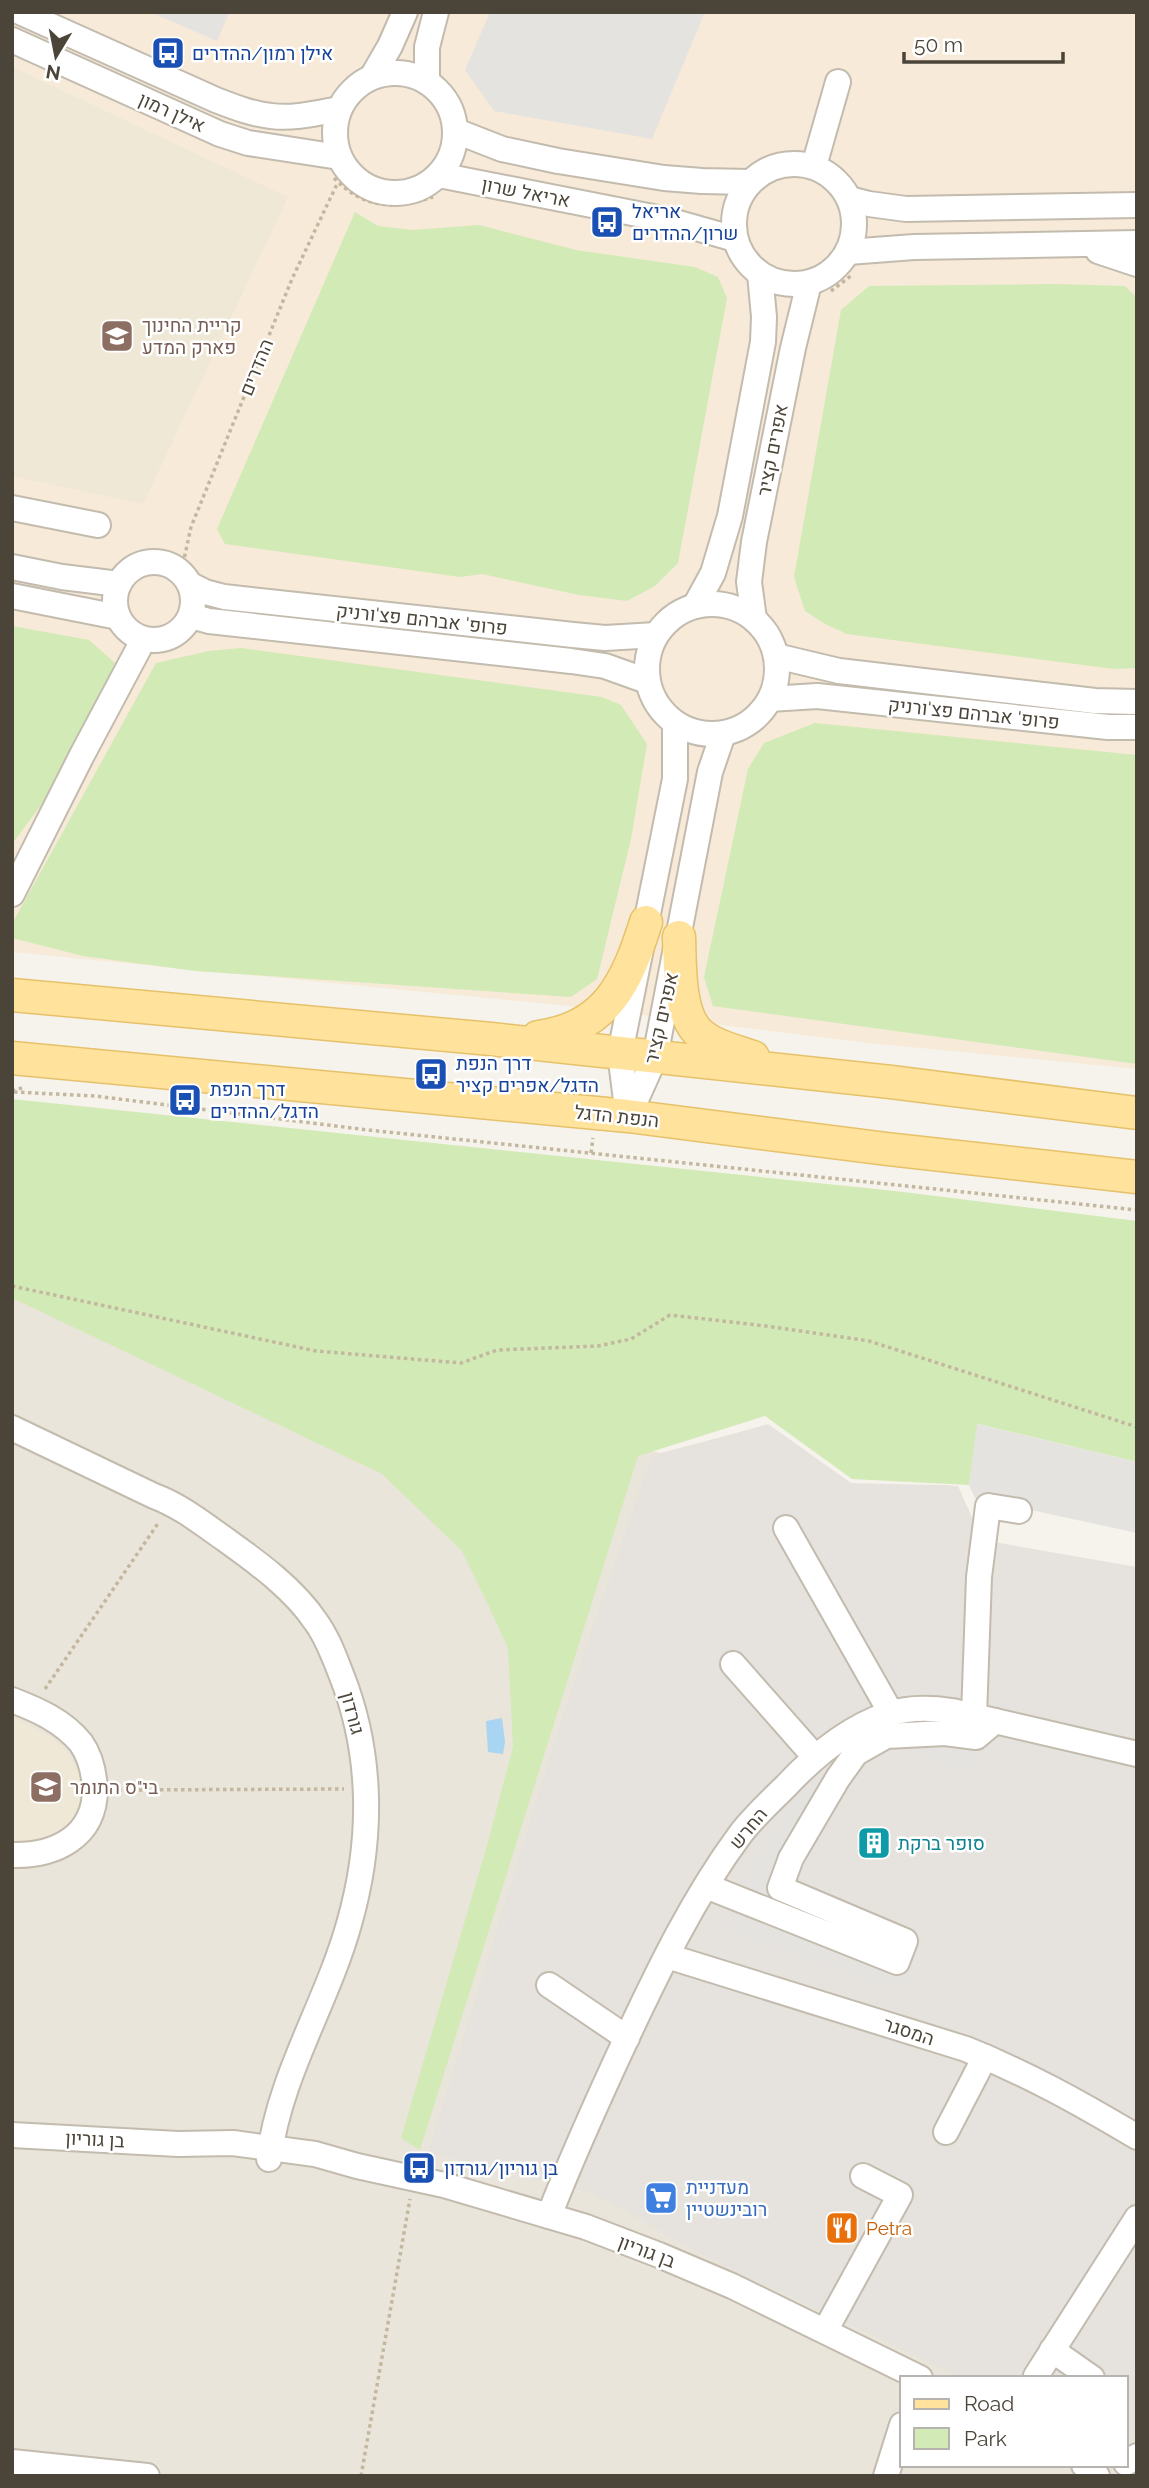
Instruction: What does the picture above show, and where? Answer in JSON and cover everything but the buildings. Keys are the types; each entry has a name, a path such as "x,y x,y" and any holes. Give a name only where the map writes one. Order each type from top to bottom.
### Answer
{"main road":[{"path":"491,1039 525,1039 555,1035 579,1027 598,1014 613,998 625,977 646,922"},
{"path":"679,937 682,1003 697,1031 722,1046 800,1073"},
{"path":"12,995 491,1039 1137,1114"},
{"name":"הנפת הדגל","path":"12,1058 628,1116 1137,1177"}],"street":[{"path":"372,77 405,12"},
{"path":"427,82 427,47 436,12"},
{"name":"אילן רמון","path":"35,15 216,100 248,112 291,116 339,109"},
{"name":"אילן רמון","path":"12,40 220,134 248,143 342,162"},
{"path":"400,73 427,82 442,95 452,112 456,131 448,162 439,175 425,186 408,192 390,193 365,185 342,162 335,142 339,109 358,85 372,77 400,73"},
{"path":"814,166 838,82"},
{"name":"אריאל שרון","path":"456,131 502,149 558,161 664,178 750,182"},
{"path":"780,164 814,166 835,179 850,199 855,216 854,235 848,252 838,266 825,276 792,284 775,281 760,274 749,264 735,239 735,208 750,182 764,171 780,164"},
{"name":"אריאל שרון","path":"439,175 668,220 735,239"},
{"path":"850,199 906,209 1137,205"},
{"path":"848,252 914,247 1137,243"},
{"path":"1081,245 1137,264"},
{"name":"אפרים קציר","path":"695,607 713,573 732,503 763,342 764,317 760,274"},
{"name":"אפרים קציר","path":"754,619 749,582 754,542 809,282"},
{"path":"12,508 98,524"},
{"path":"160,562 172,566 186,579 194,606 191,616 177,634 167,639 144,640 133,635 118,617 115,595 118,584 135,566 160,562"},
{"path":"12,567 118,584"},
{"name":"פרופ' אברהם פצ'ורניק","path":"186,579 205,592 224,597 605,638 656,635"},
{"path":"12,596 118,617"},
{"path":"710,604 741,611 754,619 772,642 778,671 770,699 751,722 723,734 707,734 690,731 667,721 636,677 656,635 666,622 680,612 710,604"},
{"name":"פרופ' אברהם פצ'ורניק","path":"191,616 209,621 571,661 605,666 636,677"},
{"path":"12,894 139,649"},
{"name":"פרופ' אברהם פצ'ורניק","path":"776,656 852,673 1095,701 1137,702"},
{"name":"פרופ' אברהם פצ'ורניק","path":"770,699 817,696 1108,727 1137,727"},
{"name":"אפרים קציר","path":"628,1116 620,1053 675,779 667,721"},
{"name":"אפרים קציר","path":"628,1116 655,1057 710,772 723,734"},
{"name":"גורדון","path":"12,1428 154,1496 172,1502 250,1557 297,1598 317,1623 349,1693 366,1773 367,1815 358,1892 335,1965 317,2007 273,2131 270,2153"},
{"path":"706,1886 775,1900 791,1858 838,1778 856,1753 886,1737 945,1733 976,1737 985,1718 979,1577 988,1506 1019,1511"},
{"path":"786,1528 887,1715"},
{"path":"733,1664 815,1757"},
{"path":"12,1855 29,1855 71,1840 84,1828 92,1814 95,1790 94,1771 81,1744 66,1728 44,1713 22,1704"},
{"name":"החרש","path":"549,2216 593,2108 626,2038 706,1886 741,1834 815,1757 848,1734 887,1715 932,1708 1137,1754"},
{"name":"המסגר","path":"667,1956 911,2031 985,2057 1082,2103 1137,2137"},
{"path":"549,1985 626,2038"},
{"path":"946,2132 985,2057"},
{"name":"בן גוריון","path":"12,2135 178,2144 233,2143 270,2153 315,2154 413,2178 549,2216 696,2270 917,2376"},
{"path":"825,2332 900,2195 863,2176"},
{"path":"1036,2376 1137,2218"},
{"path":"1052,2350 1089,2376"},
{"path":"886,2476 900,2432"},
{"path":"12,2462 147,2476"}],"path":[{"name":"ההדרים","path":"186,579 191,527 342,162"},
{"path":"636,677 642,700 667,721"},
{"path":"12,1092 95,1096 368,1130 1137,1210"},
{"path":"12,1286 316,1351 461,1363 497,1350 598,1346 631,1339 670,1315 766,1326 869,1341 1137,1427"},
{"path":"22,1704 172,1502"},
{"path":"95,1790 353,1788"},
{"path":"362,2476 413,2178"}],"shaded area":[{"path":"12,12 1137,12 1137,1069 869,1043 559,1005 12,952"},
{"path":"150,12 226,12 229,13 217,41"},
{"path":"490,12 705,12 652,139 494,111 465,70"},
{"name":"קריית החינוך פארק המדע","path":"12,67 288,197 143,504 12,476"},
{"path":"12,1288 660,1453 767,1425 848,1484 950,1485 971,1541 1137,1571 1137,2476 12,2476"},
{"path":"768,1424 851,1483 958,1486 982,1540 1137,1567 1137,2439 1128,2438 1128,2376 959,2376 705,2256 593,2193 428,2152 563,1715 651,1457"},
{"path":"977,1424 1137,1462 1137,1533 975,1498 969,1485"},
{"name":"בי\"ס התומר","path":"12,1716 54,1739 68,1753 80,1776 81,1798 77,1820 66,1829 42,1841 12,1847"},
{"path":"963,1724 993,1727 974,1774 890,1743 881,1758 869,1754 859,1777 848,1775 799,1890 924,1940 902,1991 726,1931 735,1889 801,1793 845,1755 879,1736 909,1725"}],"green space":[{"path":"355,212 378,226 413,230 479,225 576,250 695,267 718,277 727,298 678,563 655,586 627,601 579,595 482,574 460,577 225,544 217,529"},
{"path":"869,286 1125,286 1137,298 1137,668 1114,669 847,634 805,611 794,577 841,310"},
{"path":"12,626 89,640 115,663 62,777 12,844"},
{"path":"242,648 602,697 621,705 647,744 631,839 597,979 571,997 195,971 83,956 12,938 12,924 156,663 209,651"},
{"path":"815,723 1137,755 1137,1064 713,1006 704,977 748,769 764,743"},
{"path":"12,1099 895,1191 1137,1221 1137,1462 978,1424 969,1485 852,1479 765,1416 638,1456 420,2150 401,2138 488,1842 513,1747 508,1648 462,1551 382,1474 12,1298"}],"water":[{"path":"502,1718 505,1742 503,1754 488,1752 486,1721"}],"place":[{"name":"אילן רמון/ההדרים","path":"168,53"},
{"name":"אריאל שרון/ההדרים","path":"607,222"},
{"name":"קריית החינוך פארק המדע","path":"117,336"},
{"name":"דרך הנפת הדגל/אפרים קציר","path":"431,1074"},
{"name":"דרך הנפת הדגל/ההדרים","path":"185,1100"},
{"name":"בי\"ס התומר","path":"46,1787"},
{"name":"סופר ברקת","path":"874,1843"},
{"name":"בן גוריון/גורדון","path":"419,2168"},
{"name":"מעדניית רובינשטיין","path":"661,2198"},
{"name":"Petra","path":"842,2228"}]}
